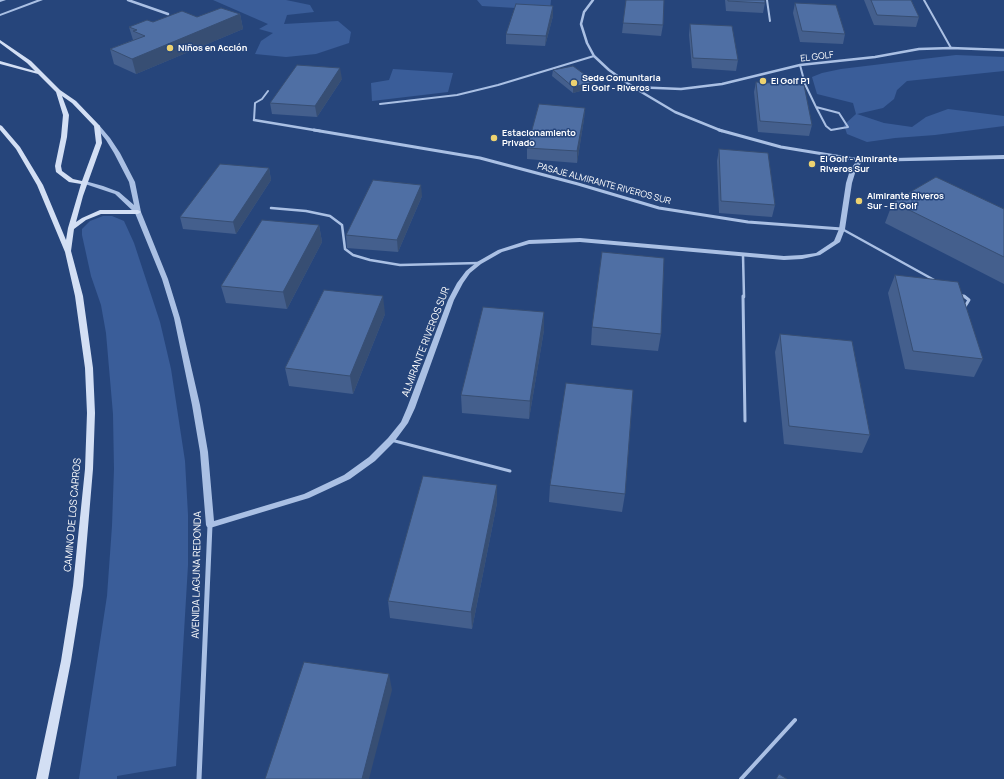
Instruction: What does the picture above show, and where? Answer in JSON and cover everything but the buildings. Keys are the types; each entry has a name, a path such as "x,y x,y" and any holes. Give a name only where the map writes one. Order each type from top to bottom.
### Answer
{"main road":[{"name":"AVENIDA LAGUNA REDONDA","path":"0,40 28,62 58,91 84,111 97,126"},
{"path":"0,62 40,74"},
{"path":"58,91 64,107 66,119 58,169 62,176 66,179 85,183"},
{"path":"68,252 71,228 80,196 99,143 97,126"},
{"path":"0,127 18,148 40,185 68,252"},
{"path":"71,228 84,219 100,212 138,212"},
{"name":"CAMINO DE LOS CARROS","path":"42,779 66,661 78,586 89,469 91,413 89,368 79,296 68,252"}],"street":[{"path":"0,1 4,0"},
{"path":"0,15 41,0"},
{"path":"128,0 168,14"},
{"path":"593,0 584,12 581,24 594,56 609,70 633,87 675,112 724,132 781,148 860,160 1004,156"},
{"name":"EL GOLF","path":"633,87 682,89 722,84 800,65 875,57 919,49 951,48 1004,50"},
{"name":"PASAJE ALMIRANTE RIVEROS SUR","path":"254,120 480,158 564,180 659,208 748,222 842,229"},
{"name":"AVENIDA LAGUNA REDONDA","path":"97,126 117,153 132,182 138,212 165,279 187,362 204,452 210,525 206,641 198,779"},
{"name":"ALMIRANTE RIVEROS SUR","path":"210,525 306,496 347,476 372,459 391,440 404,423 451,300 468,272 479,263 508,247 529,242 580,240 784,258 818,254 837,242 842,229 849,183 853,170 860,160"},
{"name":"AVENIDA LAGUNA REDONDA","path":"85,183 117,193 138,212"}],"lane":[{"path":"767,0 770,21"},
{"path":"924,0 951,48"},
{"path":"380,104 457,95 498,85 594,56"},
{"path":"800,65 805,84 816,107 826,126 831,130 848,127 839,113 816,107"},
{"path":"254,120 256,103 262,99 268,91"},
{"path":"272,208 330,216 342,225 345,248 353,255 370,260 400,264 479,263"},
{"name":"PASAJE ALMIRANTE RIVEROS SUR","path":"842,229 942,284"},
{"path":"743,255 745,421"},
{"path":"956,292 969,300 962,312"},
{"path":"391,440 510,471"},
{"path":"742,779 795,720"}],"shaded area":[{"path":"213,0 286,0 310,5 314,12 287,15 284,24 338,21 351,32 349,43 316,54 286,57 255,54 261,41 273,33 259,29 268,24"},
{"path":"477,0 551,0 550,10 482,6"},
{"path":"956,55 1004,57 1004,71 907,81 897,90 894,99 883,108 857,114 884,123 912,127 926,117 948,109 1004,116 1004,126 867,142 847,134 844,125 856,114 853,103 817,94 812,77 841,69"},
{"path":"393,69 453,73 448,92 372,101 371,83 389,80"},
{"path":"103,216 112,216 124,221 134,243 160,322 171,369 185,461 188,515 188,565 176,766 117,776 117,779 79,779 107,596 112,526 114,469 113,414 106,333 101,305 91,276 82,235 82,229 90,221"}],"place":[{"name":"Niños en Acción","path":"170,48"},
{"name":"El Golf P1","path":"763,81"},
{"name":"Sede Comunitaria El Golf - Riveros","path":"574,83"},
{"name":"Estacionamiento Privado","path":"494,138"},
{"name":"El Golf - Almirante Riveros Sur","path":"812,164"},
{"name":"Almirante Riveros Sur - El Golf","path":"859,201"}]}
